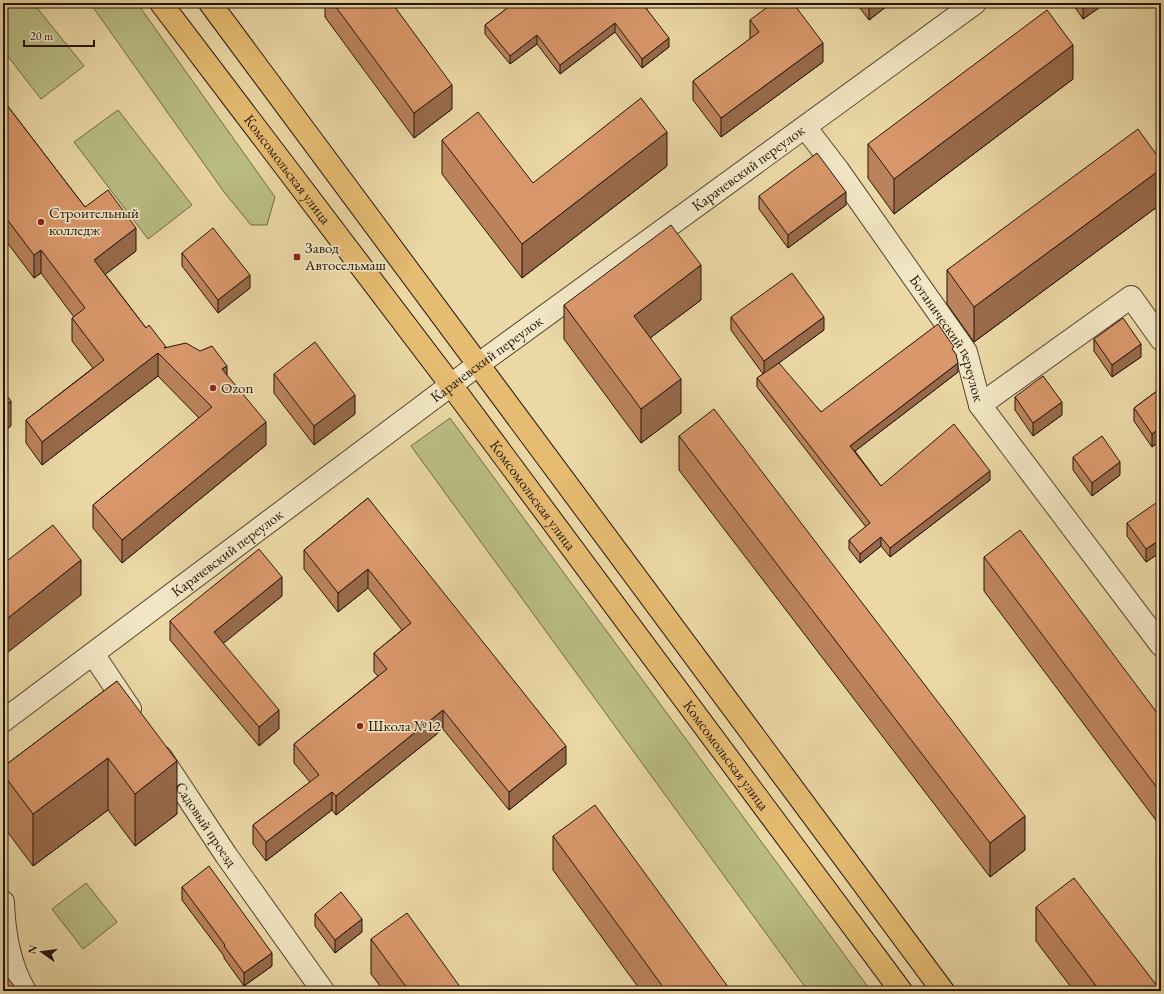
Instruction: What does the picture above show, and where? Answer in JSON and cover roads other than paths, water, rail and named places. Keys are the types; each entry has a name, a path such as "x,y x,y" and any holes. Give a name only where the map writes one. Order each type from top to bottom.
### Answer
{"main road":[{"name":"Комсомольская улица","path":"161,3 451,385 901,991"},
{"path":"210,3 479,364 942,991"}],"street":[{"name":"Карачевский переулок","path":"3,721 479,364 975,3"},
{"name":"Ботанический переулок","path":"805,127 838,170 966,352 980,405 1161,645"},
{"path":"980,405 1131,297 1161,339"},
{"name":"Садовый проезд","path":"93,654 226,855 323,991"},
{"path":"3,902 9,957 15,974 25,991"}],"place":[{"name":"Строительный колледж","path":"41,222"},
{"name":"Завод Автосельмаш","path":"297,257"},
{"name":"Ozon","path":"213,388"},
{"name":"Школа №12","path":"360,726"}]}
